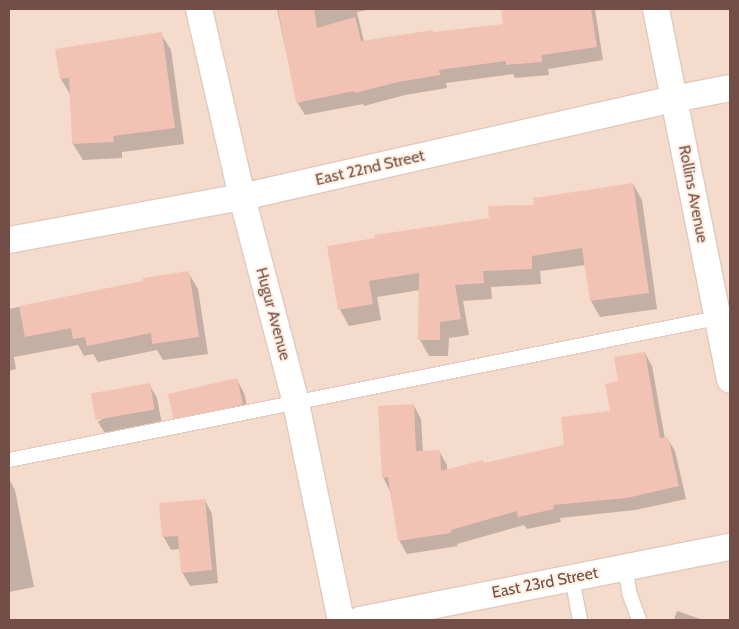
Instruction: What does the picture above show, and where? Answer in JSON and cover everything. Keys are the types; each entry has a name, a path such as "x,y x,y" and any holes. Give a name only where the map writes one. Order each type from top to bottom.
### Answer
{"street":[{"name":"Hugur Avenue","path":"200,9 242,197 296,402 341,620"},
{"name":"Rollins Avenue","path":"656,9 674,98 724,317 730,380"},
{"name":"East 22nd Street","path":"9,240 242,197 674,98 730,88"},
{"name":"East 23rd Street","path":"360,620 429,614 572,578 730,547"}],"lane":[{"path":"9,460 724,317"},
{"path":"625,568 630,596 639,620"},
{"path":"572,578 580,620"}],"shaded area":[{"path":"9,9 730,9 730,620 9,620"}],"building":[{"path":"278,9 314,9 317,28 355,17 361,41 433,30 433,32 503,24 501,9 591,9 597,47 542,55 542,62 506,65 506,61 439,70 440,75 296,103"},
{"path":"162,32 175,128 113,136 114,142 72,144 69,78 60,79 55,49"},
{"path":"633,183 649,293 590,301 582,248 532,256 532,269 483,271 484,283 455,285 461,319 440,322 440,340 418,340 419,273 369,281 373,304 338,310 327,246 375,238 375,235 489,218 488,206 534,205 533,198"},
{"path":"189,271 199,337 152,344 151,333 87,346 85,337 73,339 71,328 25,337 19,306 143,281 143,278"},
{"path":"645,352 660,438 668,437 679,486 627,498 553,505 554,509 518,517 517,511 451,530 451,533 398,541 388,477 382,478 378,406 414,404 416,451 440,450 441,471 483,460 484,463 564,445 561,417 610,411 605,384 618,381 614,357"},
{"path":"237,378 243,404 174,420 168,394"},
{"path":"150,383 155,410 96,420 91,393"},
{"path":"205,499 212,570 181,573 178,536 162,537 159,503"}]}
